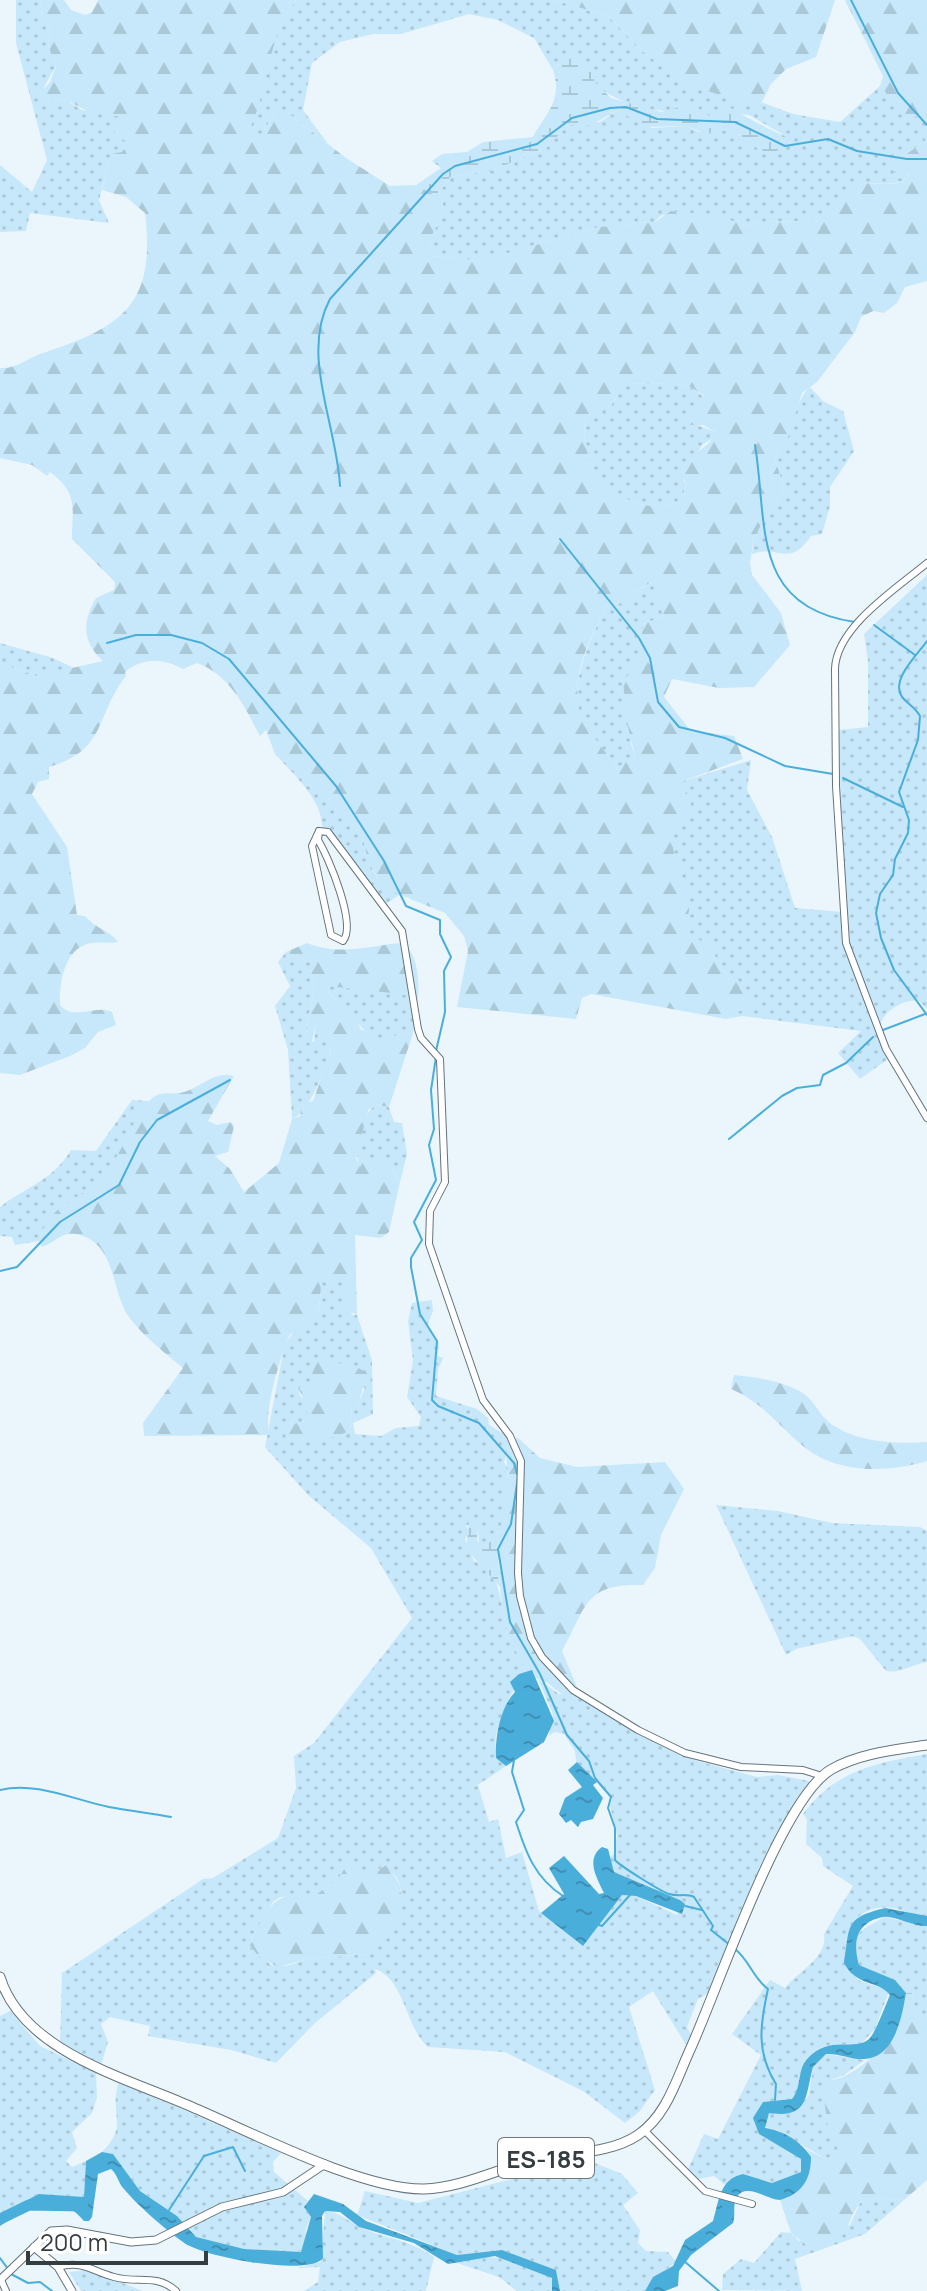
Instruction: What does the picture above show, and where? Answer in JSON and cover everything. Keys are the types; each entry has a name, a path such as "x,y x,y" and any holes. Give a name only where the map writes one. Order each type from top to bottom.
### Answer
{"main road":[{"path":"644,2130 669,2097 795,1808 822,1776 872,1753 927,1745"},
{"name":"ES-185","path":"0,1977 6,1998 18,2015 57,2046 375,2181 426,2189 538,2159 628,2141 644,2130"}],"street":[{"path":"927,563 879,603 851,632 837,652 835,669 836,786 846,943 886,1049 927,1118"},
{"path":"319,831 318,840 348,914 347,937 343,941 331,935 320,893 312,846 319,831"},
{"path":"319,831 328,832 402,931 418,1029 421,1038 440,1059 445,1182 429,1215 429,1244 483,1400 510,1436 521,1461 517,1533 519,1585 531,1638 542,1657 573,1690 638,1730 685,1753 741,1767 803,1770 822,1776"},
{"path":"644,2130 700,2188 752,2204"},
{"path":"6,2291 6,2276 51,2231 131,2242 166,2237 222,2207 283,2192 327,2163"},
{"path":"34,2247 58,2267 72,2291"},
{"path":"58,2267 80,2263 115,2278 161,2280 176,2291"}],"green space":[{"path":"16,0 40,0 42,17 51,29 48,45 56,66 44,87 48,102 64,99 82,110 118,116 128,142 122,152 110,158 99,200 109,223 30,213 26,231 0,232 0,165 32,192 47,160 16,43"},
{"path":"40,0 64,0 71,10 85,15 92,12 98,0 296,0 278,32 260,101 247,134 261,136 276,110 284,110 346,158 390,186 416,185 443,199 442,215 429,241 433,256 471,260 476,255 501,255 599,227 615,226 620,229 636,222 653,223 671,211 722,216 744,226 762,222 807,221 827,212 858,183 892,184 910,176 895,173 900,159 927,139 927,281 905,287 897,303 884,313 873,311 861,317 855,332 817,382 802,393 790,434 775,458 784,489 754,537 750,563 752,575 781,613 790,645 754,687 719,688 672,679 664,697 691,731 734,736 743,759 683,781 692,808 687,821 674,825 672,836 688,897 687,934 708,944 729,979 740,983 751,1000 750,1005 726,1019 591,994 582,998 576,1019 457,1007 468,951 464,936 445,913 384,888 368,861 362,832 341,817 325,793 309,786 294,767 275,754 266,730 260,736 235,693 219,675 197,663 183,669 153,661 125,672 126,676 91,741 68,760 49,767 49,779 38,782 32,794 67,847 77,915 85,916 118,942 87,944 73,954 64,969 60,1005 78,1013 98,1010 112,1012 116,1025 98,1032 85,1048 70,1056 20,1075 0,1073 0,663 36,676 103,661 88,639 88,615 96,598 114,590 115,582 72,539 73,510 66,487 50,472 47,476 32,465 0,458 0,368 16,365 69,344 113,322 128,308 138,291 145,270 147,244 145,213 126,197 102,190 111,154 122,152 128,142 114,135 118,116 91,113 64,99 48,102 40,93 50,82 56,66 48,45 51,29 42,17","holes":["670,383 691,387 704,396 693,406 687,425 703,425 715,432 684,467 681,474 687,485 680,501 659,506 639,504 601,486 586,448 587,418 592,412 611,406 623,384","652,582 664,616 644,624 640,639 647,649 623,682 635,756 617,768 581,717 577,687 579,673 607,604 624,603 635,591"]},
{"path":"296,0 554,0 608,16 641,50 687,84 759,107 761,102 793,114 840,122 880,86 905,114 927,118 927,139 900,159 907,176 911,176 894,183 861,183 827,212 807,221 762,222 744,226 714,215 662,215 653,223 636,222 620,229 599,227 501,255 476,255 471,260 433,256 429,241 442,215 443,199 437,196 450,177 494,170 547,147 568,125 600,122 618,110 652,128 686,126 699,132 731,129 759,149 782,134 749,115 719,112 711,117 630,104 559,64 553,70 534,38 498,20 469,14 401,34 373,34 340,42 312,63 303,110 328,144 284,110 276,110 261,136 250,136 246,134 254,118 272,49"},
{"path":"554,0 835,0 816,57 786,69 771,84 759,108 687,84 641,50 608,16"},
{"path":"845,0 927,0 927,118 905,115 880,86 883,76"},
{"path":"574,58 588,64 595,82 611,98 661,112 692,104 711,117 728,106 785,136 784,150 766,152 739,134 728,131 707,134 686,126 645,127 618,110 591,125 568,125 547,147 494,170 450,177 437,196 416,185 441,168 432,161 442,154 467,152 483,142 533,137 554,98 556,81 553,70 564,60"},
{"path":"670,383 691,387 704,397 693,406 695,424 715,432 713,438 702,445 683,480 687,485 680,501 659,506 639,504 601,487 586,448 587,418 594,411 611,406 623,384"},
{"path":"810,387 823,401 843,411 854,451 830,487 830,506 822,534 811,536 790,554 752,554 754,537 784,489 775,458 801,399"},
{"path":"927,575 927,1009 919,1001 912,1001 888,1012 880,1030 888,1059 860,1079 838,1053 861,1031 742,1016 726,1019 750,1005 751,1000 729,979 708,945 687,934 684,927 689,907 670,838 683,781 751,760 747,790 772,837 795,908 843,912 839,730 868,727 868,661 864,634"},
{"path":"653,582 664,616 644,624 640,639 647,649 642,657 631,744 635,756 618,769 578,710 579,678 588,646 607,604 624,603 635,591"},
{"path":"0,643 53,658 76,669 36,676 0,663"},
{"path":"275,754 294,767 309,786 325,793 341,817 362,832 369,861 377,877 402,893 383,906 329,836 321,836 322,824 315,802"},
{"path":"307,943 342,950 401,943 414,958 418,996 328,986 329,994 354,1014 361,1030 375,1032 377,1040 387,1042 399,1033 413,1033 389,1107 377,1105 368,1110 356,1158 360,1167 366,1158 388,1163 400,1182 389,1232 381,1238 355,1235 357,1315 346,1310 342,1280 321,1278 319,1306 313,1320 300,1331 290,1334 282,1355 270,1400 270,1435 144,1436 143,1423 183,1368 147,1338 129,1317 106,1256 89,1238 70,1234 42,1247 39,1242 43,1230 56,1212 92,1186 109,1169 143,1108 154,1097 163,1094 184,1092 220,1076 234,1076 208,1121 217,1125 231,1122 234,1126 228,1152 215,1156 230,1169 244,1192 279,1163 292,1119 300,1116 302,1104 313,1101 331,1051 317,1020 311,1045 305,1039 315,982 310,975 316,965 286,952"},
{"path":"286,952 316,965 310,975 315,982 305,1039 314,1042 316,1019 331,1046 317,1087 305,1108 292,1119 288,1050 275,1006 290,986 278,962"},
{"path":"328,985 418,996 413,1033 399,1033 387,1042 379,1041 329,994"},
{"path":"132,1100 149,1101 123,1149 103,1176 49,1221 39,1241 15,1245 12,1237 0,1236 0,1207 56,1169 71,1150 96,1151"},
{"path":"377,1105 389,1107 394,1122 402,1123 407,1154 400,1182 391,1167 360,1168 357,1152 359,1133 366,1116"},
{"path":"321,1278 342,1279 352,1315 357,1315 372,1360 373,1414 353,1423 355,1434 381,1436 396,1428 419,1426 421,1417 407,1397 413,1360 408,1321 412,1303 432,1300 433,1311 427,1326 439,1343 438,1356 443,1358 438,1369 436,1396 477,1409 488,1418 489,1425 512,1439 504,1462 508,1468 502,1531 491,1536 486,1549 479,1547 478,1527 466,1525 469,1532 465,1539 474,1561 483,1565 494,1579 508,1631 530,1671 519,1674 496,1733 498,1756 506,1766 478,1785 489,1822 498,1819 506,1858 522,1852 539,1911 583,1946 622,1895 636,1896 677,1915 680,1900 614,1872 607,1859 614,1854 617,1835 610,1806 612,1799 576,1761 575,1751 564,1734 555,1732 549,1736 553,1714 538,1679 559,1694 579,1692 604,1714 694,1760 757,1777 778,1775 809,1781 813,1787 794,1810 717,1988 698,1999 687,2027 694,2040 688,2048 653,1991 629,2007 655,2090 639,2112 625,2123 583,2091 505,2052 428,2047 414,2028 393,1983 375,1969 376,1973 315,2023 276,2063 231,2050 148,2036 150,2026 110,2017 101,2024 108,2042 101,2065 60,2047 62,1973 203,1879 213,1878 278,1838 296,1788 294,1756 314,1743 412,1618 371,1548 308,1495 265,1447 284,1348 290,1337 314,1317","holes":["316,1361 365,1388 358,1404 352,1405 350,1431 321,1438 286,1438 285,1426 309,1420 309,1410 299,1393 309,1387","383,1866 395,1875 401,1897 391,1921 369,1954 308,1959 286,1966 271,1965 251,1947 251,1939 273,1902 280,1897 316,1895 341,1876 371,1875"]},
{"path":"316,1360 353,1365 367,1373 358,1405 352,1405 350,1431 319,1442 286,1438 284,1426 309,1420 299,1387 309,1386"},
{"path":"734,1375 768,1380 801,1392 830,1423 852,1435 890,1442 927,1442 927,1461 879,1469 831,1462 803,1446 761,1407 731,1389"},
{"path":"517,1437 540,1458 577,1467 665,1462 684,1489 661,1535 655,1568 643,1585 609,1588 598,1593 583,1610 562,1651 579,1692 575,1696 563,1694 538,1679 522,1662 510,1639 503,1613 499,1557 508,1473 506,1455 512,1439 515,1441"},
{"path":"716,1505 778,1511 832,1523 920,1527 927,1531 927,1662 886,1671 860,1639 853,1636 796,1649 786,1655"},
{"path":"469,1521 478,1527 477,1540 482,1548 486,1549 491,1536 502,1531 498,1552 500,1587 466,1549"},
{"path":"927,1754 927,1916 891,1908 870,1910 855,1921 847,1938 846,1958 858,1980 889,1991 875,2029 861,2044 818,2049 806,2060 792,2099 763,2102 759,2134 801,2159 801,2172 772,2183 743,2174 725,2185 714,2176 693,2180 685,2176 704,2134 718,2139 761,2055 732,2034 770,1980 785,1988 817,1957 822,1950 824,1934 853,1886 823,1866 822,1858 806,1844 807,1819 803,1814 829,1787 843,1778 874,1765"},
{"path":"352,1865 366,1875 387,1865 400,1885 402,1904 399,1923 384,1942 369,1954 308,1959 278,1967 259,1957 249,1944 273,1904 290,1895 316,1895 340,1876 346,1866"},
{"path":"884,1917 927,1926 927,2023 914,2007 912,1993 906,1993 895,1980 859,1965 856,1938"},
{"path":"906,1993 912,1993 914,2006 927,2023 927,2180 904,2200 873,2198 860,2203 838,2240 823,2247 810,2248 791,2233 780,2200 788,2198 811,2157 806,2149 826,2159 835,2155 838,2149 829,2135 822,2084 853,2072 875,2054 892,2032"},
{"path":"10,2011 40,2046 96,2073 97,2097 92,2113 72,2132 77,2148 66,2161 72,2167 86,2161 84,2198 40,2194 0,2214 0,2016"},
{"path":"826,2054 865,2060 831,2080 826,2107 828,2124 838,2149 835,2155 826,2159 777,2130 764,2127 769,2113 796,2111 809,2095 813,2067"},
{"path":"119,2081 281,2153 273,2162 274,2172 308,2201 304,2207 311,2217 306,2228 304,2250 269,2253 200,2240 189,2233 177,2216 140,2191 113,2154 102,2152 117,2126 116,2093"},
{"path":"595,2163 622,2174 638,2193 623,2205 640,2230 638,2243 646,2251 668,2252 676,2262 651,2281 645,2291 560,2291 556,2270 502,2250 457,2255 357,2215 365,2191 418,2203 536,2173"},
{"path":"873,2198 904,2200 865,2234 795,2259 802,2291 722,2290 723,2274 741,2259 754,2263 781,2232 791,2233 799,2241 850,2225 860,2203"},
{"path":"325,2211 364,2229 417,2247 434,2257 426,2291 304,2291 318,2282 320,2267 298,2268 321,2262"},
{"path":"486,2257 505,2258 549,2276 553,2281 552,2291 517,2291 499,2277 454,2262"},
{"path":"89,2270 143,2291 81,2291 69,2272"}],"water":[{"path":"532,1670 554,1721 544,1742 506,1766 496,1758 496,1750 502,1714 515,1692 510,1682 519,1674"},
{"path":"577,1762 597,1782 593,1785 603,1798 593,1819 581,1822 578,1827 571,1820 566,1823 559,1814 565,1798 582,1787 568,1770"},
{"path":"602,1847 608,1849 614,1872 680,1900 685,1904 682,1914 636,1896 622,1895 583,1946 541,1913 564,1894 549,1868 564,1856 599,1894 604,1893 593,1863"},
{"path":"885,1908 927,1916 927,1926 883,1917 867,1923 859,1934 856,1948 859,1965 895,1980 906,1993 899,2024 890,2044 875,2057 864,2059 826,2054 813,2067 806,2095 799,2108 782,2114 769,2113 765,2128 791,2137 811,2157 804,2184 794,2194 780,2200 751,2191 741,2193 735,2203 733,2223 691,2255 679,2271 678,2286 665,2291 645,2291 653,2277 673,2266 685,2240 713,2221 721,2192 729,2181 743,2174 772,2183 801,2172 801,2159 759,2134 753,2118 763,2102 792,2099 804,2063 815,2051 833,2045 863,2043 872,2036 890,1995 855,1976 844,1963 851,1925 862,1916"},
{"path":"102,2152 113,2154 140,2191 177,2216 196,2237 244,2249 301,2252 311,2217 304,2207 314,2194 343,2204 366,2221 457,2255 502,2250 556,2270 560,2291 552,2291 552,2278 495,2256 448,2264 414,2243 359,2227 340,2212 325,2211 322,2216 323,2258 314,2263 298,2266 255,2263 211,2254 183,2242 160,2224 122,2187 111,2169 98,2174 89,2221 84,2221 64,2206 43,2204 0,2226 0,2214 39,2194 84,2197 86,2161"}],"waterway":[{"path":"851,0 898,93 927,125"},
{"path":"340,486 319,367 318,343 322,321 330,299 443,174 455,166 537,144 572,118 626,107 657,119 735,122 785,146 828,139 857,151 927,159"},
{"path":"755,445 770,557 781,580 797,599 821,613 855,622"},
{"path":"560,539 639,638 650,658 658,702 679,727 725,738 785,766 833,774"},
{"path":"874,625 915,655"},
{"path":"107,643 136,635 171,635 202,643 229,659 336,786 384,861 406,906 440,920 440,934 451,957 444,971 445,1012 436,1051"},
{"path":"927,641 902,675 900,683 902,697 920,716 918,740 899,792 909,820 908,833 895,859 893,875 880,894 876,913 881,938 894,970 927,1015"},
{"path":"843,778 903,807"},
{"path":"883,1030 925,1014"},
{"path":"729,1139 782,1096 797,1088 820,1085 823,1075 846,1063 873,1037"},
{"path":"436,1057 431,1090 434,1129 429,1145 436,1180 414,1222 422,1240 411,1258 420,1314 437,1341 432,1400 438,1406 479,1423 514,1463 518,1477 511,1524 498,1549 510,1622 540,1674 567,1735 589,1761 595,1778 611,1797 608,1808 615,1828 615,1860 665,1892 694,1897 713,1926 711,1930 730,1945"},
{"path":"0,1271 17,1267 60,1222 119,1185 140,1142 157,1120 230,1080"},
{"path":"514,1760 512,1772 524,1810 516,1822 538,1873 563,1896"},
{"path":"0,1790 41,1790 109,1807 171,1817"},
{"path":"599,1925 602,1926 630,1895"},
{"path":"685,1906 702,1910"},
{"path":"735,1949 768,1989 762,2038 765,2061 776,2084 775,2100"},
{"path":"169,2210 204,2156 233,2147 245,2171"},
{"path":"0,2219 29,2205 83,2206"},
{"path":"0,2258 8,2269"},
{"path":"684,2261 719,2291"},
{"path":"11,2274 28,2283 40,2282 52,2291"}]}
